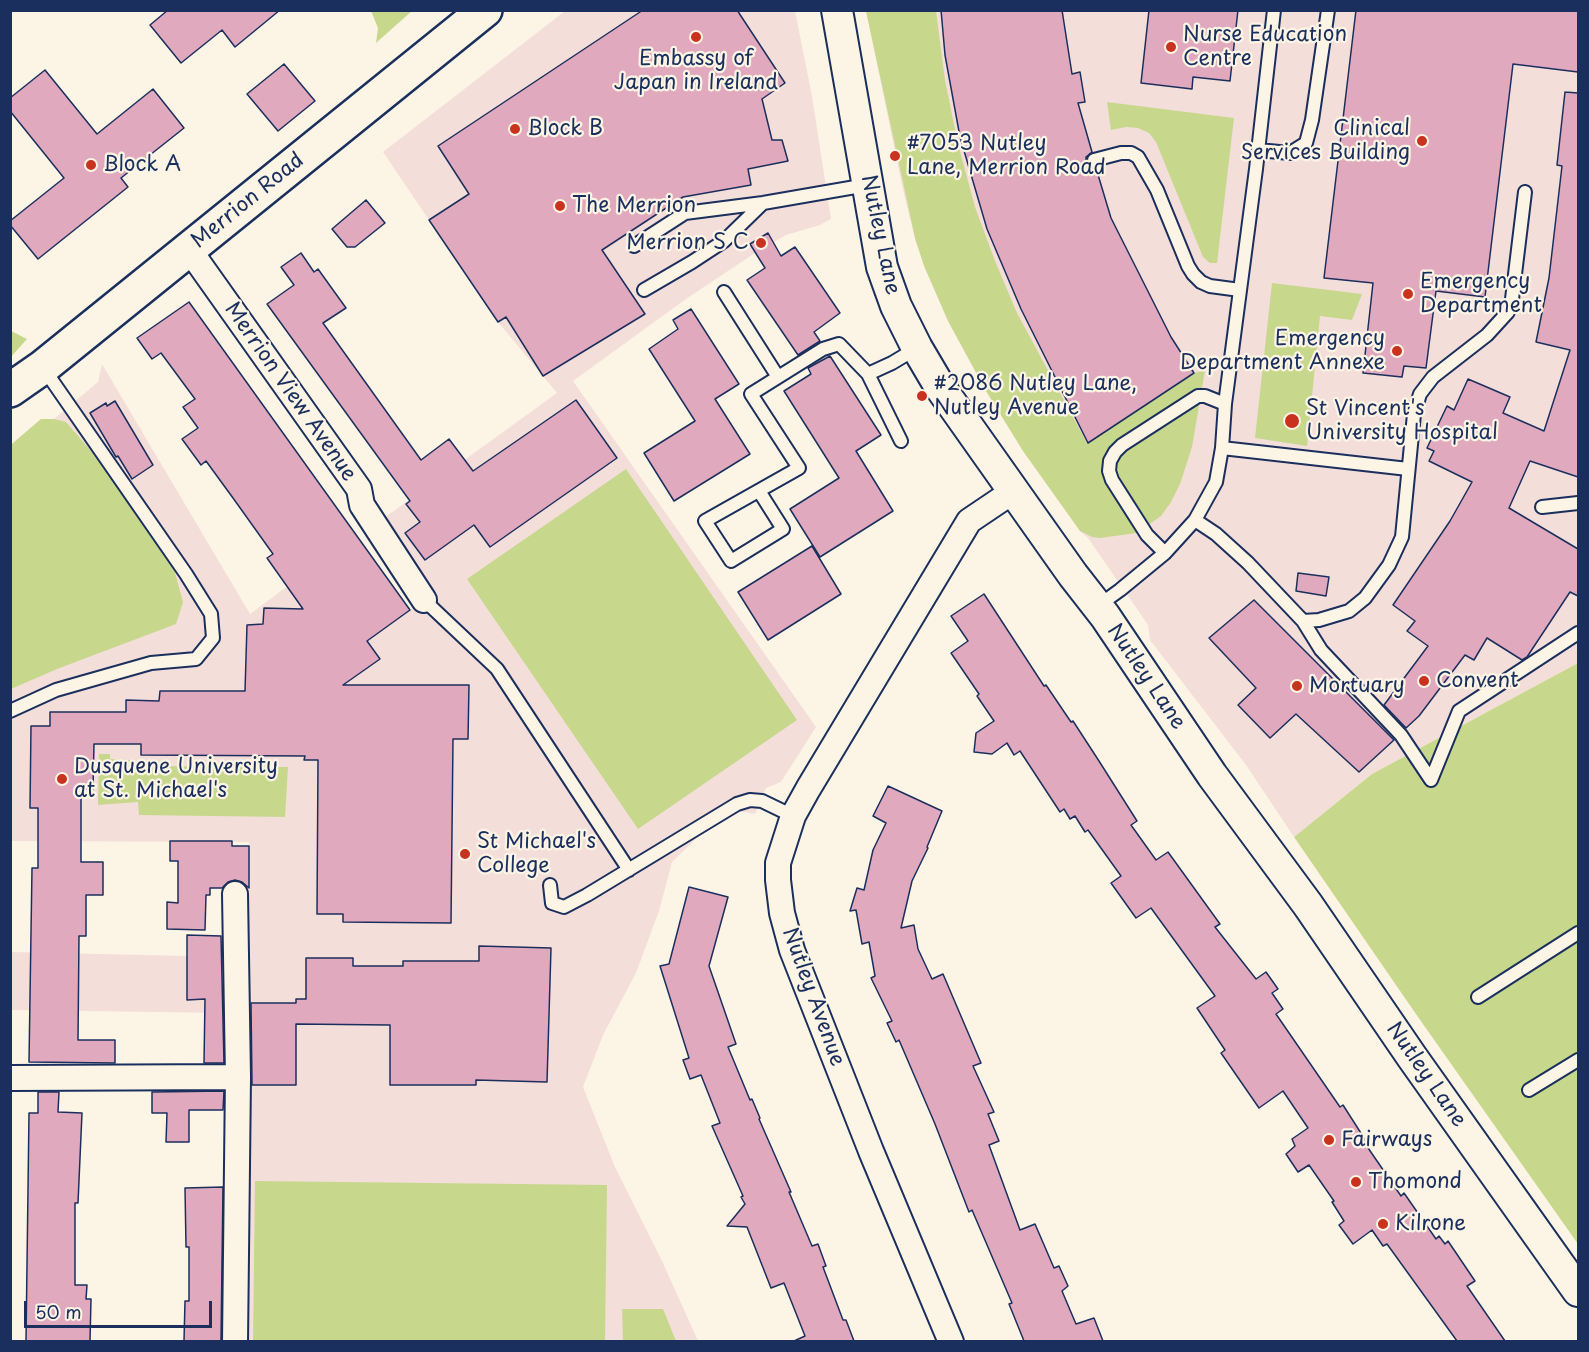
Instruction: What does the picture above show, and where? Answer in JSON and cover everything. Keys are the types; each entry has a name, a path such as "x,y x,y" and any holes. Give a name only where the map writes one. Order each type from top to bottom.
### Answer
{"main road":[{"name":"Merrion Road","path":"11,388 43,367 485,10"}],"street":[{"name":"Nutley Lane","path":"837,10 882,267 896,306 917,348 940,387 1073,575 1098,606 1212,775 1308,905 1578,1291"},
{"name":"Merrion View Avenue","path":"188,248 359,489 362,505 424,600"},
{"name":"Nutley Avenue","path":"951,1341 871,1151 792,950 783,913 778,863 794,816 808,789 969,521 1015,490"},
{"path":"235,1341 238,1077 236,894"},
{"path":"10,1078 238,1077"}],"lane":[{"path":"1098,606 1165,553 1195,520 1216,482 1222,448 1225,404 1274,10"},
{"path":"1258,150 1290,153 1306,143 1312,120 1328,10"},
{"path":"1094,160 1121,153 1131,153 1138,157 1157,190 1193,274 1201,282 1210,286 1240,291"},
{"path":"634,246 685,213 763,203 868,185"},
{"path":"1303,621 1319,620 1349,611 1365,598 1389,565 1402,537 1414,414 1420,394 1433,377 1487,335 1508,312 1512,299 1525,192"},
{"path":"644,290 724,241 763,203"},
{"path":"724,292 778,377"},
{"path":"759,491 783,529 731,561 705,522 799,468 751,394 823,349 839,344 868,374 901,441"},
{"path":"868,374 917,348"},
{"path":"10,711 56,690 152,663 196,659 213,638 210,614 192,584 43,367"},
{"path":"1165,553 1147,536 1112,480 1109,471 1110,461 1122,445 1198,396 1205,396 1225,404"},
{"path":"1222,448 1359,458 1408,469"},
{"path":"1542,507 1578,503"},
{"path":"1195,520 1216,534 1248,563 1303,621 1321,650 1401,735 1431,780 1459,711 1578,633"},
{"path":"424,600 497,669 629,870"},
{"path":"550,885 552,903 564,907 737,804 750,800 762,801 794,816"},
{"path":"1478,997 1578,933"},
{"path":"1529,1090 1578,1060"}],"shaded area":[{"name":"St Michael's College","path":"565,11 795,11 812,96 831,219 820,225 786,235 755,253 686,299 573,381 816,727 781,782 766,788 755,814 739,811 703,832 672,862 659,911 636,973 603,1035 583,1087 615,1167 663,1263 698,1341 244,1341 243,899 249,888 249,842 11,841 10,445 41,419 54,419 98,382 102,364 250,614 312,568 367,641 433,593 380,521 557,393 498,322 383,152"},
{"name":"St Vincent's University Hospital","path":"866,11 1578,11 1578,663 1372,774 1294,837 1246,765 1150,640 1148,625 1088,538 1080,531 1023,451 986,391 948,321 916,243"},
{"path":"11,952 232,957 229,1013 11,1010"}],"green space":[{"path":"371,11 412,11 376,43 378,28"},
{"path":"866,11 936,11 945,80 958,144 975,207 1017,313 1087,443 1194,373 1205,370 1192,447 1180,484 1161,516 1137,533 1100,538 1080,531 1023,451 986,391 948,321 924,266 915,238"},
{"path":"1107,102 1234,118 1217,263 1210,263 1203,257 1156,142 1149,133 1138,128 1126,127 1111,130"},
{"path":"1272,283 1362,294 1352,320 1320,316 1307,446 1255,438"},
{"path":"11,331 27,339 10,357"},
{"path":"41,419 66,422 97,458 174,569 183,602 176,624 11,689 11,445"},
{"path":"626,469 797,720 638,829 467,579"},
{"path":"1578,663 1578,1244 1294,837 1372,774"},
{"path":"99,754 110,754 110,759 130,760 133,766 288,767 285,817 139,815 138,802 98,805"},
{"path":"255,1181 607,1185 605,1341 253,1341"},
{"path":"622,1309 663,1309 676,1341 623,1341"}],"building":[{"path":"168,10 280,10 235,47 222,30 181,63 150,25"},
{"name":"The Merrion","path":"643,10 737,10 785,83 762,99 772,140 782,140 788,161 748,169 751,185 683,197 602,250 645,314 543,376 506,317 498,322 429,220 469,194 438,146"},
{"path":"941,10 1062,10 1072,74 1080,72 1085,102 1078,103 1092,152 1086,157 1086,163 1091,168 1096,168 1111,218 1171,337 1194,373 1088,443 1021,309 987,229 960,137 945,55"},
{"name":"Nurse Education Centre","path":"1149,10 1238,10 1230,81 1193,77 1192,89 1141,83"},
{"name":"Clinical Services Building","path":"1356,10 1578,10 1578,72 1513,64 1485,297 1436,291 1426,368 1404,366 1402,377 1363,373 1373,283 1324,278"},
{"path":"284,64 315,101 278,131 247,94"},
{"name":"Block A","path":"45,70 97,134 153,89 184,128 121,178 128,187 38,259 10,225 10,221 64,178 10,111 10,98"},
{"path":"1565,92 1578,93 1578,477 1530,461 1509,508 1578,549 1578,596 1570,592 1527,657 1522,660 1487,638 1474,660 1465,655 1419,716 1406,728 1384,705 1428,646 1407,631 1415,621 1393,605 1450,521 1472,482 1429,461 1434,451 1427,448 1447,406 1454,410 1468,379 1510,397 1503,413 1544,431 1570,350 1536,342 1549,278 1562,166 1557,165"},
{"path":"366,200 385,223 355,247 347,247 332,229"},
{"path":"768,233 781,256 795,247 840,313 814,332 820,341 798,355 747,280 765,268 750,244"},
{"path":"301,253 314,272 318,269 346,308 323,323 421,460 449,439 473,471 576,400 617,458 490,547 474,525 425,560 405,533 420,522 406,504 410,501 267,304 294,285 281,267"},
{"path":"189,302 410,610 367,641 380,659 343,685 469,685 468,739 453,739 451,923 343,922 343,914 317,914 318,760 304,760 305,756 141,755 141,744 94,744 93,789 81,789 81,862 103,862 103,895 86,895 86,936 79,936 78,1040 115,1040 115,1063 29,1062 32,868 38,868 38,808 30,808 31,726 50,726 50,712 126,712 126,700 159,701 160,691 245,691 247,625 263,624 264,608 303,609 267,558 273,554 206,461 201,465 182,439 198,428 183,407 195,399 161,353 152,359 137,338"},
{"path":"691,309 739,384 715,399 750,454 674,501 644,453 695,421 649,349 678,329 673,320"},
{"path":"830,356 881,435 856,451 893,511 820,557 790,509 839,478 784,391 811,374 808,368"},
{"path":"115,401 153,465 132,479 90,413 106,403 107,406"},
{"path":"812,546 841,594 768,640 738,592"},
{"path":"1298,573 1329,577 1326,596 1296,591"},
{"path":"984,594 1044,686 1046,685 1071,722 1073,721 1099,761 1137,821 1131,825 1156,860 1168,852 1220,924 1215,927 1256,979 1266,972 1278,989 1272,993 1283,1009 1276,1014 1340,1107 1343,1105 1366,1141 1364,1142 1401,1196 1404,1193 1436,1239 1439,1236 1445,1244 1448,1241 1475,1281 1467,1286 1505,1341 1457,1341 1387,1244 1383,1246 1372,1230 1353,1244 1339,1225 1344,1221 1332,1202 1334,1201 1309,1165 1298,1172 1286,1154 1295,1146 1292,1139 1308,1128 1283,1091 1259,1108 1221,1053 1225,1050 1197,1008 1215,996 1151,908 1136,918 1111,883 1121,876 1075,816 1070,819 1064,809 1060,812 1020,751 1014,755 1007,743 992,754 974,752 976,733 994,721 951,653 968,641 951,616"},
{"name":"Mortuary","path":"1254,600 1394,740 1359,772 1296,714 1270,738 1238,705 1256,688 1209,638"},
{"path":"888,786 942,811 912,881 901,928 914,925 918,949 932,979 943,974 981,1063 973,1066 994,1112 988,1114 999,1141 989,1145 1020,1230 1035,1224 1054,1268 1059,1266 1068,1286 1062,1291 1076,1324 1094,1318 1103,1341 1024,1341 1009,1304 1012,1303 972,1210 969,1212 899,1040 896,1042 887,1023 892,1021 871,978 875,976 869,942 862,944 856,910 850,911 857,888 864,890 873,850 886,823 873,816"},
{"path":"170,841 232,841 232,846 249,846 249,888 235,880 228,882 222,888 210,888 210,895 206,895 205,930 167,929 167,902 178,903 178,861 170,861"},
{"path":"689,887 728,897 709,966 736,1044 728,1047 750,1100 752,1099 812,1246 818,1244 826,1266 823,1267 843,1320 846,1320 854,1341 794,1341 805,1336 784,1283 771,1288 747,1227 727,1226 745,1204 741,1197 743,1196 712,1126 720,1123 701,1075 690,1079 683,1060 689,1058 660,966 669,964"},
{"path":"187,935 221,936 224,1063 204,1063 205,999 187,1000"},
{"path":"479,946 551,948 547,1082 476,1080 476,1085 390,1085 390,1025 296,1024 296,1085 252,1085 251,1003 296,1003 296,999 306,999 306,958 353,958 353,966 403,966 403,961 479,961"},
{"path":"224,1091 223,1110 189,1110 189,1142 166,1142 167,1113 152,1113 152,1092"},
{"path":"38,1092 59,1092 58,1112 82,1113 78,1203 75,1203 75,1285 87,1285 86,1299 91,1299 90,1341 26,1341 29,1113 38,1113"},
{"path":"223,1187 221,1341 184,1341 185,1301 189,1301 189,1247 186,1247 185,1188"}],"place":[{"name":"Embassy of Japan in Ireland","path":"696,37"},
{"name":"Nurse Education Centre","path":"1171,47"},
{"name":"Block B","path":"515,129"},
{"name":"Clinical Services Building","path":"1422,141"},
{"name":"#7053 Nutley Lane, Merrion Road","path":"895,156"},
{"name":"Block A","path":"91,165"},
{"name":"The Merrion","path":"560,206"},
{"name":"Merrion S C","path":"761,243"},
{"name":"Emergency Department","path":"1408,294"},
{"name":"Emergency Department Annexe","path":"1397,351"},
{"name":"#2086 Nutley Lane, Nutley Avenue","path":"922,396"},
{"name":"St Vincent's University Hospital","path":"1292,421"},
{"name":"Convent","path":"1424,681"},
{"name":"Mortuary","path":"1297,686"},
{"name":"Dusquene University at St. Michael's","path":"62,779"},
{"name":"St Michael's College","path":"465,854"},
{"name":"Fairways","path":"1329,1140"},
{"name":"Thomond","path":"1356,1182"},
{"name":"Kilrone","path":"1383,1224"}]}
